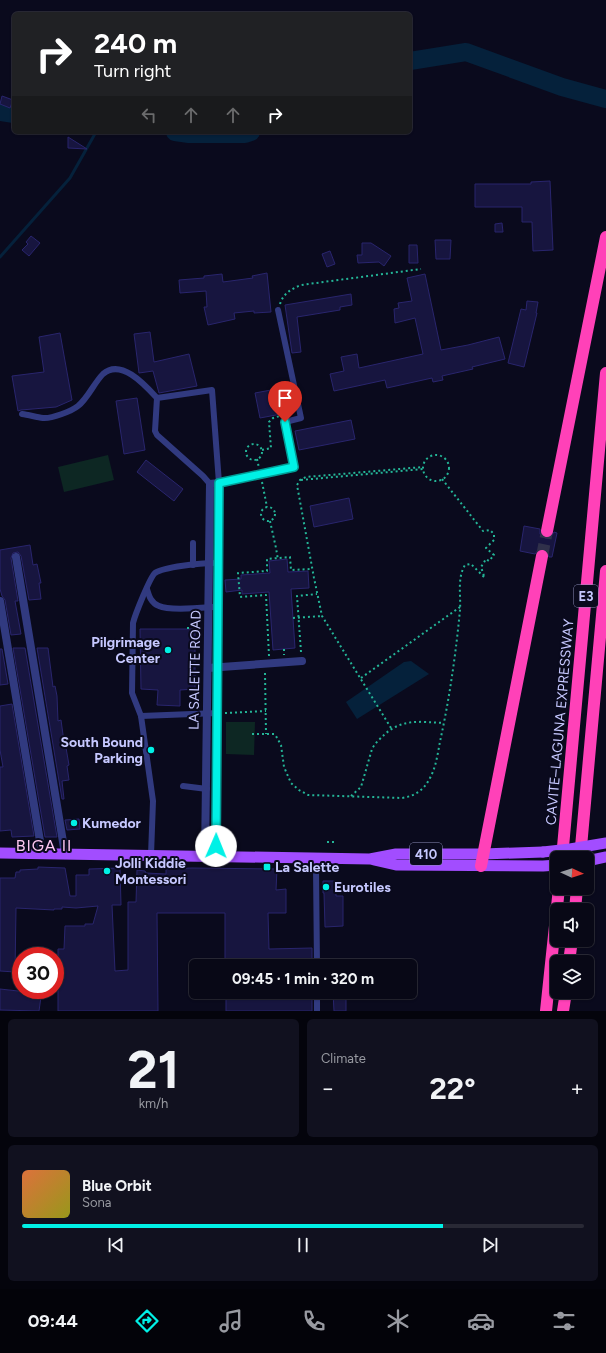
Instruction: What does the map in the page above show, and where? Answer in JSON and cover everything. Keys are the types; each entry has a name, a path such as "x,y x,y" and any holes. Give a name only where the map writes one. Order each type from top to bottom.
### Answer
{"highway":[{"path":"547,531 606,237"},
{"name":"CAVITE–LAGUNA EXPRESSWAY","path":"563,851 606,373"},
{"path":"482,860 542,556"},
{"name":"E3","path":"581,851 606,571"},
{"path":"546,1011 558,895"},
{"path":"563,1011 565,999"},
{"path":"570,999 570,1011"}],"main road":[{"name":"410","path":"482,860 606,843"},
{"name":"410","path":"0,853 313,859 370,859 396,854 550,865"},
{"path":"594,860 606,857"}],"street":[{"path":"210,484 219,483"},
{"name":"LA SALETTE ROAD","path":"211,856 218,713 219,483"},
{"name":"LA SALETTE ROAD","path":"210,484 207,789 211,856"},
{"path":"16,557 65,854"},
{"path":"0,601 42,853"},
{"path":"208,668 302,661"}],"lane":[{"path":"157,398 212,390 219,483 294,467 285,422 301,418 278,310"},
{"path":"22,414 45,418 68,412 78,406 104,374 112,369 119,369 138,379 157,398 155,431 157,435 210,484"},
{"path":"193,543 193,565"},
{"path":"151,855 153,801 141,716 132,693 133,623 150,578 158,571 193,565 219,563"},
{"path":"147,589 150,599 159,606 173,608 218,606"},
{"path":"141,716 218,713"},
{"path":"183,786 207,789"},
{"path":"313,859 316,868 316,959"},
{"path":"317,999 317,1011"}],"path":[{"path":"278,310 281,299 286,293 301,285 421,269"},
{"path":"262,450 271,448 269,422 273,418 281,416 285,422"},
{"path":"254,443 257,444 262,450 260,457 253,460 247,457 245,450 254,443"},
{"path":"436,455 444,458 448,465 447,473 442,479 432,480 426,476 423,468 424,463 429,457 436,455"},
{"path":"257,459 259,470"},
{"path":"391,728 322,616 297,485 300,480 306,477 423,468"},
{"path":"252,734 274,734 279,740 286,774 291,783 299,790 308,794 350,797 411,797 418,793 430,779 434,770 444,723 457,645 460,607 460,572 464,565 471,564 484,577 481,567 486,559 489,561 494,554 486,548 492,543 494,537 492,532 490,530 483,531 442,479"},
{"path":"262,482 267,507"},
{"path":"267,507 272,507 275,513 275,517 270,521 264,519 261,515 263,509 267,507"},
{"path":"270,521 278,559"},
{"path":"266,734 268,663 266,595 240,597 238,573 267,571 267,559 290,557 291,570 312,569"},
{"path":"309,579 314,578"},
{"path":"302,661 297,596 317,594"},
{"path":"361,678 460,607"},
{"path":"293,618 322,616"},
{"path":"188,629 188,626 198,626"},
{"path":"218,713 266,711"},
{"path":"350,797 355,794 361,786 374,744 391,728 399,724 412,722 444,723"},
{"path":"327,842 334,842"}],"green space":[{"path":"108,455 114,480 64,492 58,467"},
{"path":"226,722 255,722 254,755 226,754"}],"water":[{"path":"411,661 429,674 357,719 346,702 404,662"}],"building":[{"path":"2,96 12,100 10,108 0,104"},
{"path":"68,137 87,149 68,148"},
{"path":"550,181 553,250 533,251 532,222 522,222 522,207 475,207 475,184 531,184 531,182"},
{"path":"502,223 503,232 495,232 495,224"},
{"path":"31,236 40,243 29,256 22,250 28,244 26,242"},
{"path":"435,240 451,240 450,259 436,259"},
{"path":"362,243 371,243 391,256 384,266 379,262 358,263 357,255 362,255"},
{"path":"409,245 417,245 418,263 409,263"},
{"path":"330,251 335,264 327,267 322,254"},
{"path":"267,273 271,312 254,313 254,311 234,313 235,319 208,325 204,307 207,307 206,291 180,293 179,280 204,278 204,276 222,274 223,282 253,278 252,276"},
{"path":"425,274 441,350 499,337 505,359 472,367 473,369 442,376 443,380 433,382 432,378 387,388 385,380 334,391 330,374 344,371 341,357 357,354 359,368 423,354 415,318 395,323 394,309 399,308 398,303 412,301 407,278"},
{"path":"351,294 352,305 340,307 340,310 297,317 301,352 292,353 285,305"},
{"path":"527,301 538,302 537,313 524,367 508,363 521,309 526,310"},
{"path":"150,332 154,362 189,354 197,386 159,393 153,371 139,373 134,334"},
{"path":"60,333 72,400 56,407 18,411 12,376 44,372 39,337"},
{"path":"287,387 292,412 260,418 255,393"},
{"path":"137,398 145,450 124,454 116,401"},
{"path":"351,420 355,439 299,450 295,431"},
{"path":"146,460 183,489 174,501 137,472"},
{"path":"349,498 353,519 314,527 310,506"},
{"path":"524,526 540,529 540,534 545,538 550,538 554,532 557,533 552,557 549,557 547,551 543,549 539,549 535,554 520,551"},
{"path":"30,545 33,565 37,564 41,583 39,583 41,599 29,600 21,556 18,552 13,553 11,558 18,601 15,601 21,634 11,635 5,600 0,589 0,550"},
{"path":"287,559 288,572 308,571 309,588 291,589 295,648 273,650 269,592 242,594 242,590 226,592 225,580 241,579 241,575 270,573 269,561"},
{"name":"Pilgrimage Center","path":"140,629 195,629 195,689 180,690 180,706 157,705 158,690 141,689"},
{"path":"13,648 25,648 57,837 45,837"},
{"path":"37,648 48,648 53,687 55,686 57,696 58,721 61,720 69,765 67,766 69,780 62,781 64,799 62,799"},
{"path":"0,649 2,649 8,684 0,685"},
{"path":"12,704 34,836 12,837 11,830 0,831 0,767 3,767 0,750 0,706"},
{"path":"79,819 80,829 67,830 65,820"},
{"path":"38,867 65,868 70,896 76,896 76,875 89,875 89,869 120,868 121,905 112,905 115,971 128,970 128,902 136,902 137,870 145,871 146,873 166,874 166,869 277,869 276,890 286,889 286,913 268,913 269,949 312,948 312,959 225,959 225,913 157,913 158,1011 58,1011 58,999 64,999 65,926 85,926 85,924 93,924 98,906 76,908 62,907 62,909 54,910 16,908 15,947 12,947 12,972 0,971 0,878 15,878 16,872 20,872 20,870 38,869"},
{"path":"323,881 336,881 336,896 343,896 343,926 325,927"},
{"path":"0,989 12,990 12,999 41,999 39,1011 0,1010"},
{"path":"226,999 312,999 312,1011 226,1011"},
{"path":"333,999 346,999 346,1011 334,1011"}],"waterway":[{"path":"412,61 466,52 562,87 606,99"},
{"path":"0,112 12,114"},
{"path":"0,257 70,178 95,134"},
{"path":"189,134 245,134"}],"tunnel":[{"path":"542,556 547,531"}],"place":[{"name":"Pilgrimage Center","path":"168,650"},
{"name":"South Bound Parking","path":"151,750"},
{"name":"Kumedor","path":"74,823"},
{"name":"La Salette","path":"267,867"},
{"name":"Jolli Kiddie Montessori","path":"107,871"},
{"name":"Eurotiles","path":"326,887"}],"district":[{"name":"BIGA II","path":"44,845"}],"route":[{"path":"216,846 219,483 294,467 285,422"}]}
